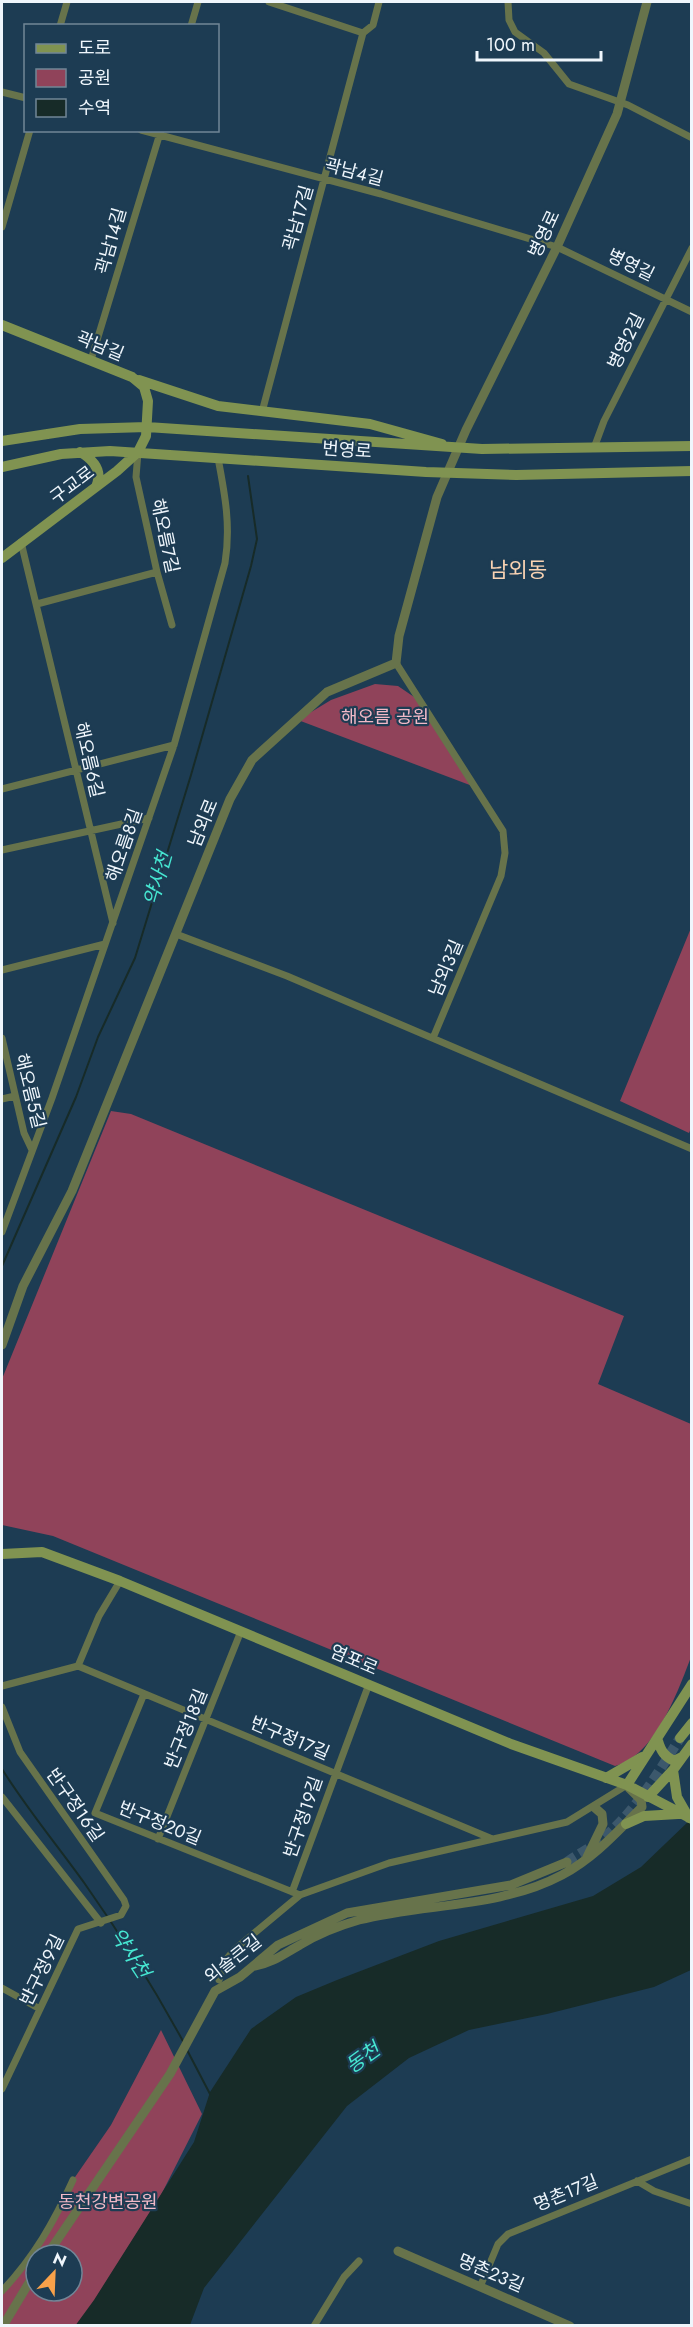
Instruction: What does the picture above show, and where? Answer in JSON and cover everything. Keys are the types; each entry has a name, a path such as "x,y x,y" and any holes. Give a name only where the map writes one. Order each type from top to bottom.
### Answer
{"main road":[{"name":"곽남길","path":"2,326 132,377 144,387 147,393 147,427"},
{"path":"132,377 198,401 262,412 370,424 403,431 457,448"},
{"path":"138,452 147,427"},
{"name":"번영로","path":"2,441 80,429 147,427 457,448 692,446"},
{"path":"80,452 98,468 99,478 96,487"},
{"name":"번영로","path":"2,466 80,452 138,452 516,475 692,471"},
{"name":"구교로","path":"2,558 138,452"},
{"name":"염포로","path":"2,1554 42,1552 120,1581 511,1744 627,1785 688,1817"},
{"path":"627,1785 647,1753 658,1741 692,1684"},
{"path":"680,1738 692,1723"},
{"path":"658,1741 667,1758 674,1761 682,1757"},
{"path":"648,1797 673,1770 692,1744"},
{"path":"606,1778 647,1753"},
{"path":"673,1770 677,1797 688,1817"},
{"path":"626,1824 644,1816 688,1817"}],"street":[{"path":"61,24 67,2"},
{"path":"192,24 198,2"},
{"path":"269,2 363,33"},
{"name":"곽남17길","path":"262,412 363,33 373,25 379,2"},
{"path":"508,2 509,20 515,32 544,53 569,84 621,102 692,138"},
{"name":"병영로","path":"446,472 557,247 621,102 647,2"},
{"path":"2,92 24,98"},
{"path":"2,227 29,132"},
{"name":"곽남4길","path":"160,133 557,247"},
{"name":"곽남14길","path":"91,360 160,133"},
{"name":"병영길","path":"557,247 692,312"},
{"name":"병영2길","path":"594,448 604,421 664,298 692,248"},
{"name":"해오름7길","path":"138,452 136,477 157,572 172,625"},
{"name":"해오름8길","path":"2,1232 174,745 226,554 228,511 218,458"},
{"path":"396,663 399,636 446,472"},
{"name":"해오름6길","path":"21,542 113,923"},
{"path":"36,604 157,572"},
{"name":"남외로","path":"2,1345 23,1286 72,1191 230,799 252,760 327,692 396,663"},
{"name":"남외3길","path":"396,663 503,831 505,853 501,876 433,1038"},
{"path":"2,789 76,772 174,745"},
{"path":"2,850 90,829 149,818"},
{"path":"176,934 287,976 692,1149"},
{"path":"2,970 105,944"},
{"name":"해오름5길","path":"2,1038 24,1133 32,1150"},
{"path":"2,1099 15,1096"},
{"path":"2,1686 78,1666 99,1616 120,1581"},
{"name":"반구정18길","path":"158,1839 241,1631"},
{"name":"반구정17길","path":"78,1666 490,1838"},
{"name":"반구정19길","path":"292,1892 334,1773 369,1684"},
{"name":"반구정20길","path":"144,1694 95,1813 300,1895"},
{"name":"반구정16길","path":"2,1707 20,1752 124,1900 126,1909 121,1915 101,1923"},
{"path":"219,1980 225,1961 234,1950 300,1895 347,1876 389,1863 567,1822 627,1785 643,1803 610,1841 586,1860 556,1878 513,1894 358,1921 328,1931 272,1962 255,1966"},
{"path":"2,1797 101,1923"},
{"path":"586,1860 603,1824 602,1814 594,1807"},
{"name":"외솔큰길","path":"55,2243 170,2074 211,1996 255,1966 278,1946 347,1913 511,1885 567,1862"},
{"name":"반구정9길","path":"2,2089 78,1929 101,1923"},
{"path":"2,1988 40,2009"},
{"name":"명촌17길","path":"480,2287 498,2244 508,2234 692,2159"},
{"path":"2,2291 25,2266 44,2238 73,2180"},
{"path":"637,2181 654,2191 692,2204"},
{"name":"명촌23길","path":"398,2251 570,2325"},
{"path":"314,2325 344,2277 359,2261"},
{"path":"3,2325 24,2291"}],"green space":[{"name":"해오름 공원","path":"375,684 398,686 420,701 475,787 298,720 331,700"},
{"path":"691,928 692,1126 689,1133 620,1101"},
{"path":"111,1111 131,1114 624,1316 598,1384 691,1424 691,1657 672,1704 642,1750 629,1760 615,1766 53,1536 2,1525 2,1379"},
{"name":"동천강변공원","path":"161,2030 202,2114 161,2195 79,2325 2,2325 2,2289 24,2265 24,2303 84,2303 84,2243 40,2243 73,2180 111,2125"}],"water":[{"name":"동천","path":"691,1819 691,1970 654,1987 547,2014 469,2030 409,2058 347,2106 204,2288 190,2325 75,2326 94,2300 194,2142 210,2092 251,2029 296,1997 337,1980 439,1941 593,1896 641,1867"}],"waterway":[{"name":"약사천","path":"2,1266 76,1097 98,1037 135,958 251,566 257,539 248,476"},
{"name":"약사천","path":"2,1769 111,1923 149,1982 184,2043"},
{"name":"약사천","path":"186,2048 210,2094"}],"tunnel":[{"path":"567,1862 602,1839 625,1817 645,1792 680,1738"}],"district":[{"name":"남외동","path":"518,570"}]}
